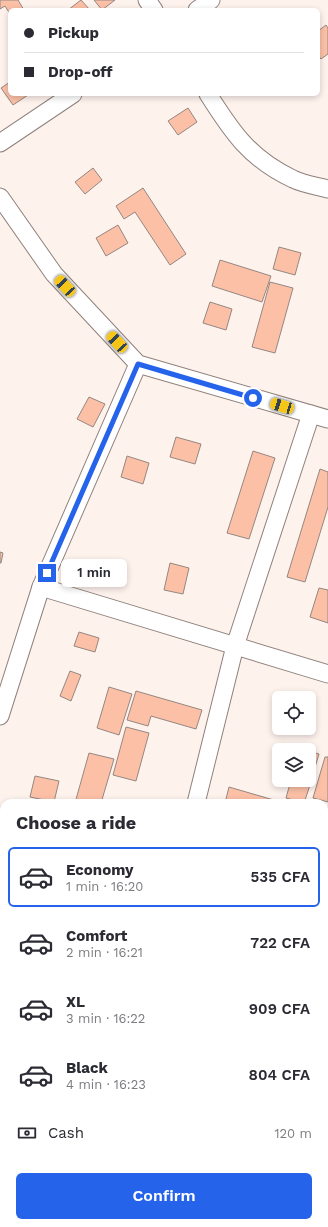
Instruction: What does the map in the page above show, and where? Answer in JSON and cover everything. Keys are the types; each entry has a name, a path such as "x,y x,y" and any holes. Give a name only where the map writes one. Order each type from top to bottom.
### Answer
{"street":[{"path":"200,8 211,0"},
{"path":"0,143 70,96"},
{"path":"209,96 232,132 257,159 293,180 328,189"},
{"path":"0,197 54,274 138,364 328,420"},
{"path":"0,716 4,690 41,586 138,364"},
{"path":"197,799 235,646 310,414"},
{"path":"41,586 328,674"}],"building":[{"path":"0,0 18,0 23,8 8,8 8,11 5,6 0,9"},
{"path":"81,0 88,8 71,8"},
{"path":"94,0 115,0 105,8 100,8"},
{"path":"326,25 328,28 328,54 321,59 320,58 320,30"},
{"path":"8,83 8,96 26,96 13,105 1,88"},
{"path":"188,108 197,122 178,135 168,121"},
{"path":"93,168 102,180 85,194 75,182"},
{"path":"143,188 186,254 170,265 135,212 124,219 116,206"},
{"path":"118,225 128,243 106,256 96,238"},
{"path":"279,247 301,253 295,275 273,269"},
{"path":"220,260 271,276 262,302 212,286"},
{"path":"270,282 293,288 275,353 252,347"},
{"path":"210,302 232,309 226,330 203,323"},
{"path":"89,397 105,404 93,427 77,419"},
{"path":"176,437 201,444 195,464 170,457"},
{"path":"253,451 275,458 249,539 227,533"},
{"path":"127,456 149,463 143,484 121,477"},
{"path":"320,469 328,472 328,507 305,582 287,577"},
{"path":"0,552 3,553 1,563 0,563"},
{"path":"170,563 189,568 183,594 164,590"},
{"path":"319,588 328,590 328,623 310,617"},
{"path":"79,632 99,638 95,652 74,646"},
{"path":"70,671 81,675 71,701 60,696"},
{"path":"109,687 132,694 119,735 97,728"},
{"path":"136,691 202,710 196,729 151,716 148,726 127,720"},
{"path":"126,727 149,733 136,781 113,775"},
{"path":"89,753 114,759 102,799 76,799"},
{"path":"316,753 319,754 316,764"},
{"path":"325,757 328,757 328,799 313,798"},
{"path":"35,776 59,781 55,799 40,799 30,797"},
{"path":"229,787 270,799 226,799"},
{"path":"289,787 309,787 305,799 286,798"}],"route":[{"path":"47,573 138,364 253,398"}]}
